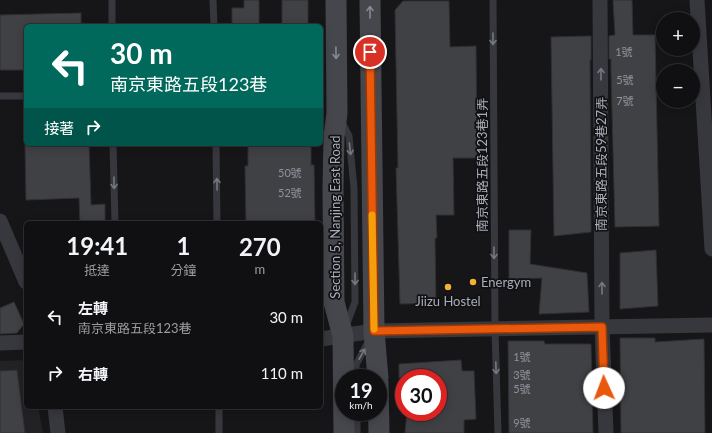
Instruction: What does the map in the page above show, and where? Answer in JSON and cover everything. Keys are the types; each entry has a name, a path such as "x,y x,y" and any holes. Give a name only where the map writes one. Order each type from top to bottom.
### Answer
{"main road":[{"name":"Section 5, Nanjing East Road","path":"336,0 337,113 334,137 333,188 334,302 343,336 344,433"},
{"path":"370,0 374,331 377,369"},
{"path":"379,421 379,433"}],"street":[{"name":"南京東路五段59巷27弄","path":"600,0 602,327 606,433"},
{"path":"697,0 712,249"},
{"path":"0,221 24,277"},
{"path":"323,339 374,331 712,326"},
{"path":"0,344 24,342"},
{"path":"55,409 58,433"}],"lane":[{"path":"112,0 112,24"},
{"path":"213,0 214,24"},
{"name":"南京東路五段123巷1弄","path":"493,0 495,329 498,433"},
{"path":"0,96 24,96"},
{"path":"113,146 115,221"},
{"path":"216,146 218,221"},
{"path":"356,369 356,365 374,331"},
{"path":"219,409 219,433"},
{"path":"357,421 357,433"}],"shaded area":[{"path":"24,360 24,409 38,409 43,433 0,433 0,361"}],"building":[{"path":"244,0 259,0 259,24 232,24 232,8 244,8"},
{"path":"282,0 308,0 308,24 282,24"},
{"path":"613,0 632,0 633,35 655,35 659,226 615,227 611,59 609,59 609,36 615,35"},
{"path":"403,1 449,1 450,47 476,46 477,158 453,158 454,215 436,215 436,303 400,304 396,168 398,168 395,10"},
{"path":"81,13 81,24 24,24 24,70 0,70 0,15"},
{"path":"591,36 591,232 554,236 551,37"},
{"path":"25,146 89,146 91,205 105,204 105,221 80,221 79,198 26,200"},
{"path":"248,146 311,146 311,165 314,165 315,221 246,221 245,166 248,166"},
{"path":"509,230 531,230 530,264 587,273 589,312 539,314 542,278 509,279"},
{"path":"656,250 658,306 620,309 620,253"},
{"path":"14,302 24,324 17,333 0,334 0,308"},
{"path":"620,338 655,338 655,342 704,339 705,433 621,433"},
{"path":"508,341 544,341 545,344 591,344 593,433 509,433"},
{"path":"461,360 462,371 474,371 476,419 464,420 464,433 405,433 406,421 447,421 447,369 399,369 399,364"},
{"path":"17,370 25,433 0,433 0,371"}],"slow traffic":[{"path":"372,215 374,329"}],"place":[{"name":"Energym","path":"473,282"},
{"name":"Jiizu Hostel","path":"448,287"}],"route":[{"path":"370,52 374,331 602,327 604,388"}]}
